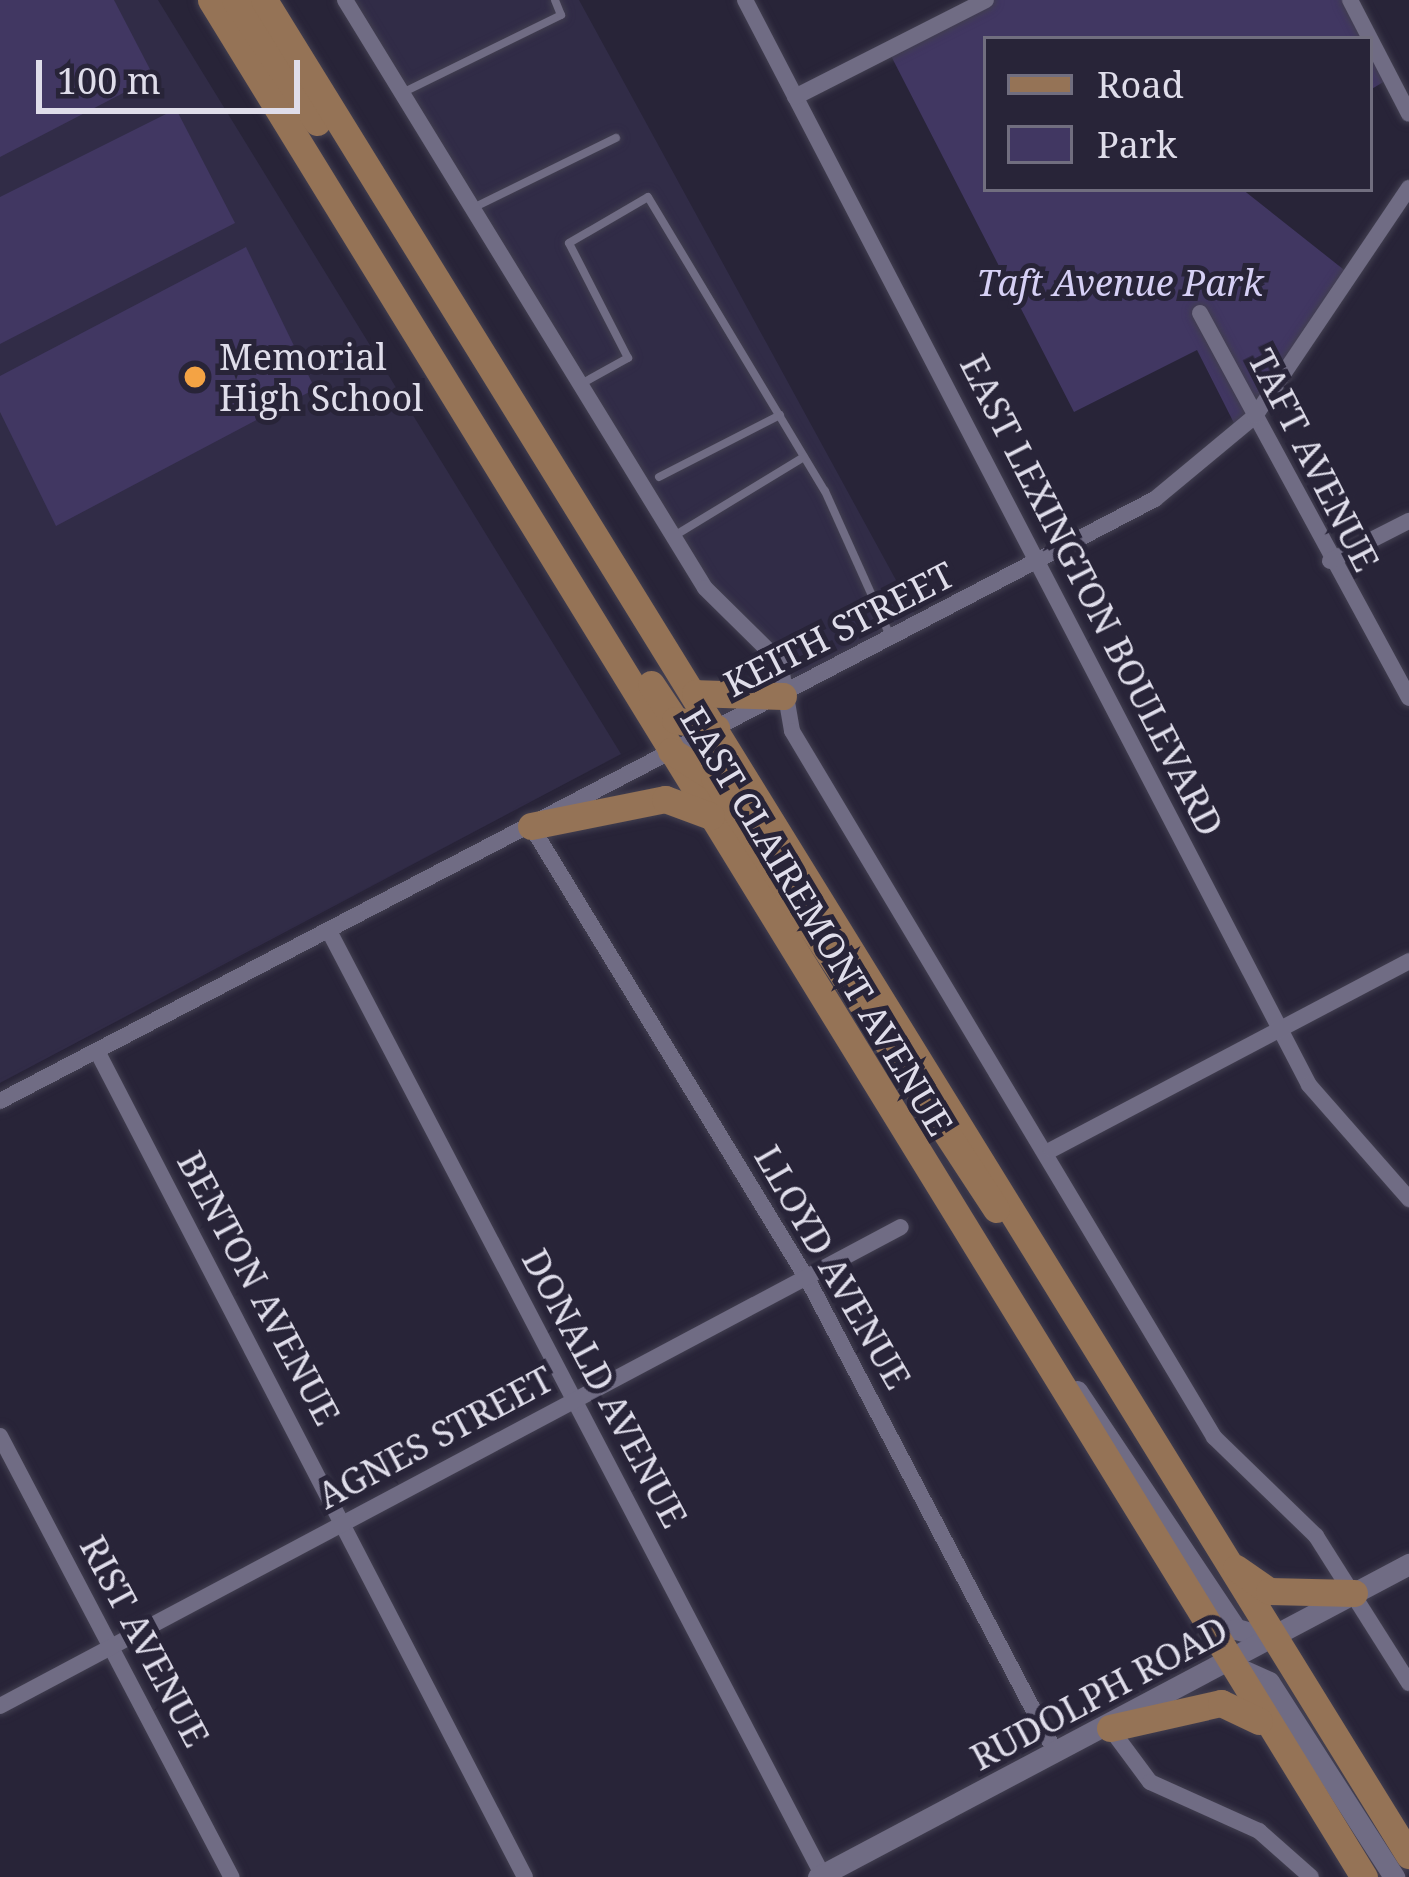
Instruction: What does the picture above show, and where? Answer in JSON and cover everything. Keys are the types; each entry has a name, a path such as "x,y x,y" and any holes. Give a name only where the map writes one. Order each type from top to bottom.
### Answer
{"main road":[{"name":"EAST CLAIREMONT AVENUE","path":"211,0 1226,1663 1364,1877"},
{"path":"236,0 332,146 392,204"},
{"name":"EAST CLAIREMONT AVENUE","path":"264,0 1409,1855"},
{"path":"520,504 565,551 675,720 716,728"},
{"path":"695,693 783,696"},
{"path":"671,751 700,760 973,1186 1029,1242"},
{"path":"531,826 665,799 712,816"},
{"path":"1220,1552 1269,1591 1354,1593"},
{"path":"1110,1728 1239,1705 1278,1743"}],"street":[{"path":"346,0 711,597 775,655 792,731 1051,1150 1214,1437 1316,1536 1409,1683"},
{"name":"EAST LEXINGTON BOULEVARD","path":"745,0 1279,1029 1340,1127 1409,1199"},
{"path":"795,98 986,0"},
{"path":"1350,0 1369,36"},
{"path":"1373,44 1409,114"},
{"name":"KEITH STREET","path":"0,1101 671,751 1040,566 1155,499 1255,416 1409,188"},
{"name":"TAFT AVENUE","path":"1200,313 1330,561 1409,698"},
{"path":"1330,561 1409,521"},
{"name":"LLOYD AVENUE","path":"531,826 809,1282 1056,1754"},
{"name":"DONALD AVENUE","path":"329,931 820,1876"},
{"path":"1051,1150 1409,961"},
{"name":"BENTON AVENUE","path":"98,1051 525,1877"},
{"name":"AGNES STREET","path":"0,1706 574,1401 809,1282 902,1227"},
{"path":"1025,1331 1098,1415 1236,1629 1273,1638"},
{"name":"RIST AVENUE","path":"0,1436 232,1877"},
{"name":"RUDOLPH ROAD","path":"820,1876 1110,1728 1409,1564"},
{"path":"1226,1663 1265,1676 1394,1877"},
{"path":"1110,1728 1150,1782 1279,1843 1311,1877"}],"lane":[{"path":"403,93 561,15 555,0"},
{"path":"474,208 616,138"},
{"path":"581,384 628,358 569,243 648,197 805,457 891,640"},
{"path":"659,477 780,415"},
{"path":"673,537 805,457"}],"shaded area":[{"name":"Memorial High School","path":"0,0 158,0 621,754 0,1083"},
{"path":"345,0 579,0 920,624 783,696 783,671 719,605"}],"green space":[{"path":"0,0 114,0 154,77 0,157"},
{"name":"Taft Avenue Park","path":"986,0 1350,0 1368,36 983,36 983,192 1246,192 1348,273 1239,433 1197,350 1074,412 888,50"},
{"path":"1373,45 1390,78 1373,88"},
{"path":"176,109 235,223 0,344 0,197"},
{"path":"246,247 315,389 56,526 0,412 0,376"}],"place":[{"name":"Memorial High School","path":"195,377"}]}
